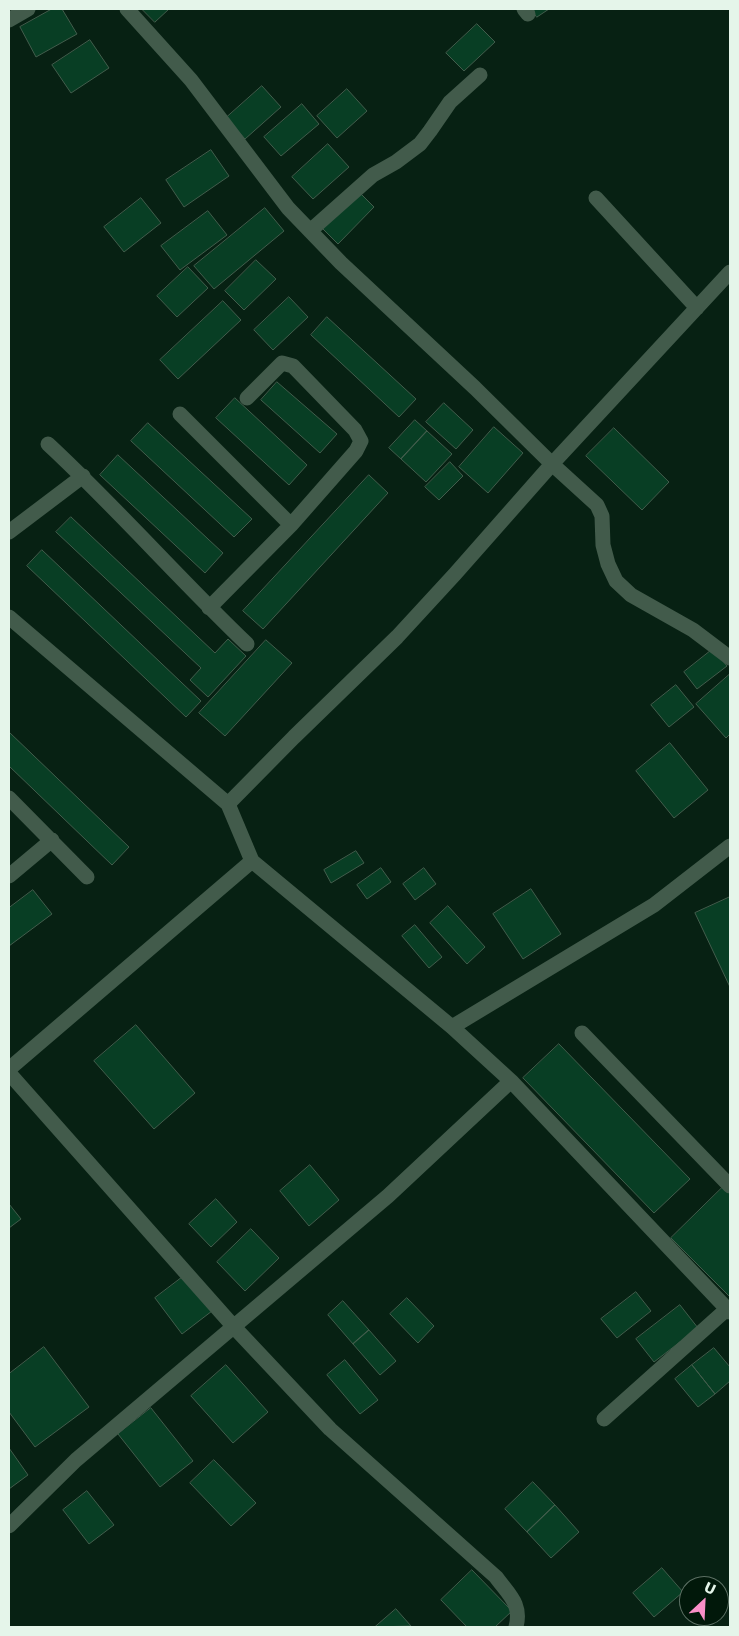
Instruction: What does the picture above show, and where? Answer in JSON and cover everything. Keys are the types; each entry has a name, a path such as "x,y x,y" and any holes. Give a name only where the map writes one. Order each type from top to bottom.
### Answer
{"street":[{"path":"9,20 28,9"},
{"path":"127,9 191,80 288,208 341,263 475,388 597,506 602,516 604,545 608,564 616,581 632,595 693,630 730,658"},
{"path":"310,231 373,174 396,162 420,144 450,102 480,75"},
{"path":"596,198 697,308"},
{"path":"228,804 397,637 552,464 729,276"},
{"path":"209,608 291,525 356,451 360,441 355,430 293,366 288,364 282,363 247,398"},
{"path":"180,414 291,525"},
{"path":"48,444 82,476 209,608 247,644"},
{"path":"9,532 82,476"},
{"path":"9,617 228,804 252,861 452,1027 511,1081 728,1311 604,1419"},
{"path":"9,798 87,877"},
{"path":"9,876 52,840"},
{"path":"452,1027 654,905 730,846"},
{"path":"9,1069 252,861"},
{"path":"582,1033 730,1186"},
{"path":"9,1073 234,1327 330,1429 496,1577 517,1606 516,1627"},
{"path":"9,1526 76,1460 388,1196 511,1081"}],"building":[{"path":"52,9 62,9 77,34 36,57 20,27"},
{"path":"142,9 169,9 155,22"},
{"path":"531,9 549,9 537,17"},
{"path":"477,24 495,42 464,71 446,53"},
{"path":"90,40 109,68 71,93 52,65"},
{"path":"262,86 281,107 245,139 226,118"},
{"path":"347,89 367,111 337,138 317,116"},
{"path":"302,104 319,124 281,156 264,137"},
{"path":"328,144 349,167 313,199 292,177"},
{"path":"211,150 229,176 184,207 166,180"},
{"path":"357,190 374,207 338,244 320,226"},
{"path":"141,198 161,223 124,252 104,227"},
{"path":"265,208 284,231 214,289 194,266"},
{"path":"208,211 227,235 180,270 161,246"},
{"path":"256,260 276,279 244,310 225,291"},
{"path":"188,267 208,288 177,317 157,296"},
{"path":"289,297 308,317 273,350 254,330"},
{"path":"223,301 241,320 178,379 160,360"},
{"path":"327,317 416,399 399,417 311,335"},
{"path":"277,382 337,434 320,453 261,400"},
{"path":"235,398 307,465 289,485 216,418"},
{"path":"444,403 473,430 456,449 426,422"},
{"path":"415,420 427,431 401,459 389,448"},
{"path":"148,423 252,519 234,537 131,441"},
{"path":"494,427 523,453 488,493 459,467"},
{"path":"614,428 669,482 642,510 586,456"},
{"path":"427,431 452,454 426,482 401,459"},
{"path":"118,455 223,553 205,573 100,475"},
{"path":"450,462 463,476 439,500 425,487"},
{"path":"369,475 388,493 263,629 243,611"},
{"path":"71,517 215,653 228,639 246,656 208,697 190,680 201,668 56,532"},
{"path":"42,550 201,701 186,717 27,566"},
{"path":"266,640 292,663 225,736 199,713"},
{"path":"713,649 727,666 697,689 684,672"},
{"path":"730,674 730,734 726,738 696,704"},
{"path":"676,685 694,707 669,727 651,705"},
{"path":"9,732 129,847 112,865 9,766"},
{"path":"670,743 708,790 674,818 636,771"},
{"path":"356,851 364,863 331,883 324,870"},
{"path":"381,868 391,882 367,899 357,885"},
{"path":"424,868 436,884 415,900 403,884"},
{"path":"531,889 561,934 523,959 493,914"},
{"path":"33,890 52,914 9,946 9,908"},
{"path":"730,897 730,987 695,913"},
{"path":"448,906 485,947 467,964 430,923"},
{"path":"415,925 442,957 429,968 402,936"},
{"path":"136,1025 195,1093 154,1129 94,1061"},
{"path":"559,1044 690,1179 654,1213 523,1078"},
{"path":"310,1165 339,1200 309,1226 280,1191"},
{"path":"724,1186 730,1192 730,1297 671,1238"},
{"path":"216,1199 237,1222 211,1247 189,1224"},
{"path":"9,1204 21,1219 9,1228"},
{"path":"251,1229 279,1258 245,1291 217,1262"},
{"path":"184,1276 212,1311 182,1334 155,1298"},
{"path":"636,1292 651,1311 617,1338 601,1319"},
{"path":"407,1298 434,1326 418,1343 390,1314"},
{"path":"343,1301 369,1330 353,1344 328,1315"},
{"path":"680,1305 698,1328 654,1362 636,1339"},
{"path":"369,1330 396,1361 380,1375 353,1344"},
{"path":"44,1347 89,1407 35,1447 9,1412 9,1374"},
{"path":"714,1348 730,1367 730,1381 715,1394 692,1365"},
{"path":"345,1360 378,1400 360,1414 327,1375"},
{"path":"226,1365 268,1412 233,1443 191,1396"},
{"path":"692,1365 715,1394 698,1407 675,1379"},
{"path":"151,1408 193,1461 160,1487 118,1434"},
{"path":"9,1448 28,1475 9,1489"},
{"path":"214,1460 256,1503 231,1526 190,1483"},
{"path":"533,1482 555,1505 527,1532 505,1509"},
{"path":"87,1491 114,1525 89,1544 63,1510"},
{"path":"555,1505 579,1532 551,1558 527,1532"},
{"path":"662,1568 679,1587 679,1595 654,1617 633,1593"},
{"path":"472,1570 512,1611 495,1627 467,1627 441,1600"},
{"path":"396,1609 411,1626 375,1627"}]}
